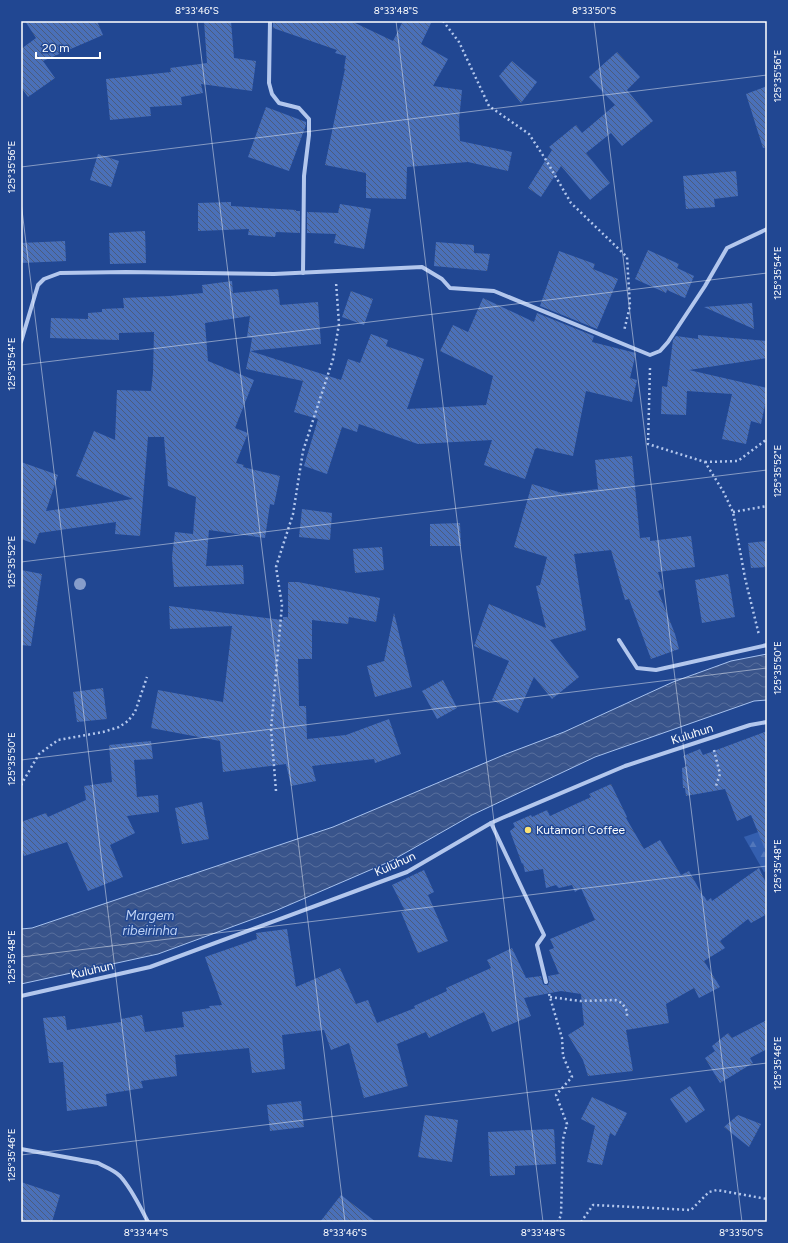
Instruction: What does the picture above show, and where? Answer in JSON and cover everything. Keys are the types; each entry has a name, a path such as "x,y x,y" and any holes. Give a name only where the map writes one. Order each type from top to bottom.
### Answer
{"street":[{"path":"270,21 269,83 272,94 280,102 299,108 309,119 309,135 304,176 303,273"},
{"path":"21,342 38,285 51,275 60,273 126,272 274,274 422,267 442,279 450,288 494,291 650,355 660,351 668,342 705,286 727,248 767,229"},
{"path":"619,640 637,668 656,670 765,645"},
{"name":"Kuluhun","path":"21,996 150,967 407,872 491,822 625,766 750,725 767,722"},
{"path":"491,822 544,936 537,944 546,982"},
{"path":"21,1149 98,1163 108,1168 119,1175 148,1222"}],"path":[{"path":"443,21 458,42 489,106 529,134 571,203 627,257 630,306 622,343"},
{"path":"276,791 271,729 282,605 276,567 293,514 303,451 334,359 339,324 335,272"},
{"path":"650,355 648,444 705,462 738,461 767,439"},
{"path":"705,462 723,491 733,512 745,578 765,645"},
{"path":"733,512 767,506"},
{"path":"21,785 39,754 58,740 103,732 119,727 128,721 135,712 147,677"},
{"path":"710,738 717,758 720,774 716,786"},
{"path":"546,982 562,1038 563,1056 572,1077 556,1095 567,1124 563,1139 561,1215 558,1222"},
{"path":"550,997 580,1001 615,1000 622,1003 627,1011 627,1018"},
{"path":"581,1222 593,1205 691,1210 709,1192 717,1190 767,1199"}],"green space":[{"path":"767,829 767,870 764,872 744,837"}],"water":[{"name":"Margem ribeirinha","path":"767,654 767,700 754,701 595,757 472,815 391,861 275,911 158,954 21,984 21,929 32,928 333,827 506,754 564,732 673,682 731,661"}],"building":[{"path":"25,21 97,21 103,35 43,61 55,78 28,97 21,87 21,49 36,38"},
{"path":"204,21 231,21 234,58 256,61 252,91 201,84 203,93 181,97 182,105 150,107 151,116 110,120 106,79 171,72 170,68 207,63"},
{"path":"273,21 351,21 393,41 403,21 432,21 421,44 448,59 433,86 462,90 459,120 460,141 512,152 508,171 468,162 407,167 406,199 366,198 366,173 325,165 345,69 346,56 335,53 337,50 273,28"},
{"path":"617,52 640,77 627,90 653,121 622,146 611,133 586,153 610,183 590,200 561,166 541,197 528,188 552,150 549,147 576,125 582,133 615,105 589,77"},
{"path":"512,61 537,82 521,103 499,76"},
{"path":"767,86 767,147 763,148 746,94"},
{"path":"266,107 306,122 289,171 248,157"},
{"path":"98,154 119,161 111,187 90,180"},
{"path":"736,171 738,196 714,199 715,207 686,209 683,176"},
{"path":"231,202 231,206 300,211 300,233 276,232 275,237 248,235 249,229 198,231 198,203"},
{"path":"340,204 371,209 364,249 334,243 336,234 307,233 307,212 338,213"},
{"path":"145,231 146,263 110,264 109,233"},
{"path":"65,241 66,261 21,263 21,243"},
{"path":"436,242 474,245 474,253 490,254 487,271 434,266"},
{"path":"648,250 679,264 677,268 694,276 685,298 667,290 666,293 635,279"},
{"path":"559,251 595,264 593,269 618,279 597,329 540,306"},
{"path":"232,281 233,293 278,289 280,305 318,302 321,344 250,351 252,338 247,337 250,316 205,323 208,361 254,380 235,428 248,433 236,463 244,465 243,467 280,476 274,505 270,504 265,538 209,530 206,566 243,565 244,584 174,587 172,557 175,532 193,534 196,497 168,486 164,437 148,437 140,536 115,534 116,522 39,533 35,544 21,539 21,462 58,475 46,511 133,499 76,476 94,431 115,440 117,390 151,391 154,332 119,333 119,340 50,338 51,318 88,319 88,313 102,312 102,309 124,308 123,298 203,293 202,285"},
{"path":"351,291 373,299 364,325 342,317"},
{"path":"483,298 534,322 537,313 594,336 592,342 636,353 630,378 637,380 632,402 586,391 573,456 537,448 535,449 525,479 484,465 492,440 418,444 359,424 357,432 342,427 327,474 304,466 318,419 294,412 303,381 246,369 250,351 341,380 348,359 360,363 371,334 388,340 386,346 424,359 407,409 486,405 493,376 440,351 453,325 468,332"},
{"path":"752,303 754,329 704,307"},
{"path":"698,335 767,341 767,358 689,370 767,388 761,424 751,421 746,444 722,439 732,394 687,391 686,415 661,414 662,386 667,387 673,340 676,336 698,339"},
{"path":"632,456 640,538 650,537 650,541 691,536 695,567 658,572 663,589 658,591 675,634 679,649 651,659 629,599 625,600 611,550 574,554 586,630 550,640 579,677 552,699 534,677 518,713 492,700 509,661 474,646 489,604 546,628 536,586 540,585 547,557 514,547 532,484 562,493 598,489 595,460"},
{"path":"302,509 332,513 330,540 299,537"},
{"path":"460,523 461,546 430,546 430,524"},
{"path":"767,541 767,567 751,568 748,543"},
{"path":"382,547 384,570 355,573 353,549"},
{"path":"21,570 42,574 31,646 21,645"},
{"path":"728,574 735,617 702,623 695,580"},
{"path":"288,582 298,582 380,598 376,622 349,617 348,624 312,620 312,659 298,659 299,706 306,706 307,739 346,735 389,719 401,754 375,763 374,759 312,766 316,781 291,786 286,764 223,772 220,741 151,728 158,690 223,702 232,626 170,629 169,606 283,620 283,617 288,617"},
{"path":"394,613 412,687 375,697 367,666 384,661"},
{"path":"443,680 457,708 437,719 422,691"},
{"path":"103,688 107,719 77,722 73,692"},
{"path":"767,731 766,852 751,815 737,821 725,789 686,796 685,788 683,788 682,768 687,766 683,756 700,749 703,755"},
{"path":"151,741 153,759 134,760 137,797 158,795 159,812 127,816 135,833 110,845 123,877 88,891 67,842 24,856 21,846 21,822 46,813 48,817 86,800 84,786 112,782 109,745"},
{"path":"611,784 627,817 626,818 644,849 660,840 681,875 689,871 707,901 711,898 712,901 759,868 767,885 767,914 751,923 748,919 720,941 725,948 704,961 720,987 699,998 694,988 666,1004 669,1023 626,1030 633,1071 588,1076 583,1060 568,1035 584,1025 581,994 561,991 524,998 531,1016 492,1032 484,1012 429,1038 426,1032 397,1044 408,1086 364,1098 349,1043 331,1050 324,1030 282,1035 285,1069 252,1073 249,1048 175,1055 177,1076 141,1081 143,1088 106,1094 107,1106 67,1111 63,1062 49,1063 43,1018 65,1016 67,1030 121,1022 121,1019 142,1015 145,1032 184,1027 182,1012 210,1008 209,1006 222,1005 205,957 257,939 256,933 287,929 296,987 340,968 356,1004 368,1000 377,1023 415,1008 414,1006 447,991 446,988 491,968 487,960 512,948 526,978 541,976 543,984 548,985 548,976 559,974 549,950 554,948 550,939 595,920 581,888 575,892 572,885 559,888 556,885 546,888 543,869 525,872 523,863 522,864 510,831 515,827 513,823 547,810 550,816 591,797 589,794"},
{"path":"202,802 209,839 182,844 175,808"},
{"path":"424,870 434,892 428,895 448,941 418,953 401,912 405,911 392,885"},
{"path":"767,1020 767,1049 750,1058 753,1063 720,1083 705,1058 715,1051 712,1046 728,1033 732,1038"},
{"path":"690,1086 705,1110 686,1123 670,1099"},
{"path":"592,1097 627,1113 615,1136 610,1133 602,1165 587,1162 595,1126 581,1119"},
{"path":"301,1101 304,1127 270,1131 267,1105"},
{"path":"425,1115 458,1120 452,1162 418,1157"},
{"path":"738,1115 761,1124 749,1147 724,1127"},
{"path":"554,1129 556,1164 515,1166 515,1175 490,1176 488,1132"},
{"path":"21,1182 60,1195 52,1222 21,1222"},
{"path":"341,1195 376,1222 320,1222"}],"place":[{"name":"Kutamori Coffee","path":"528,830"}]}
